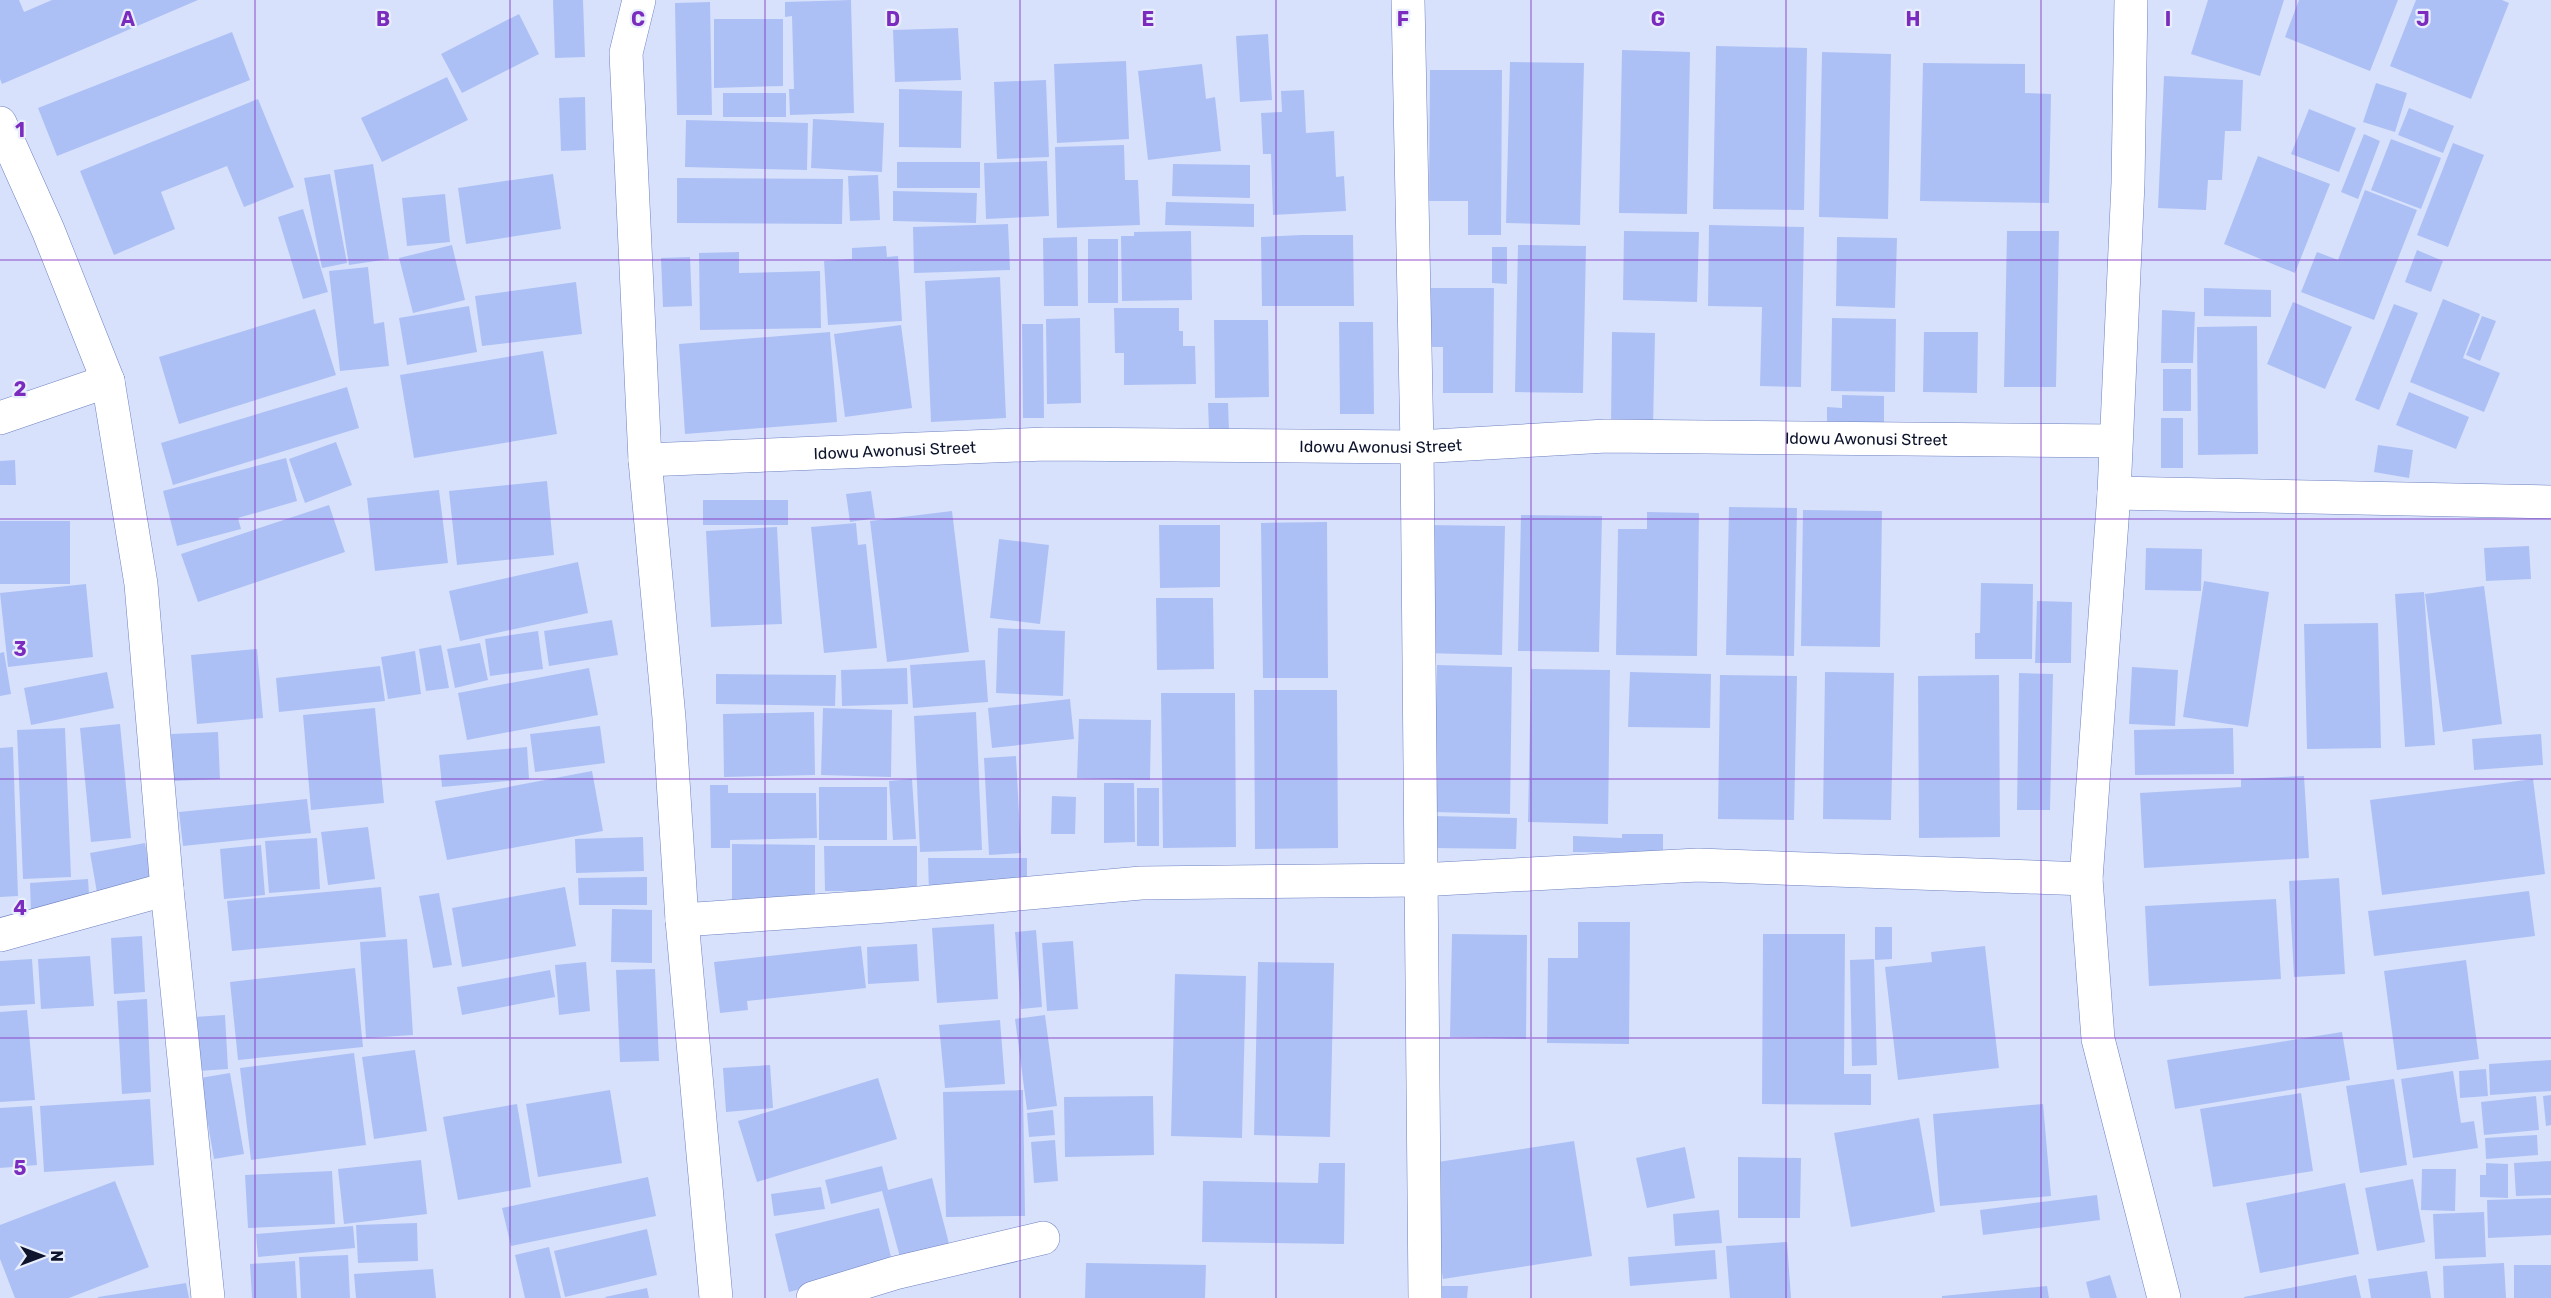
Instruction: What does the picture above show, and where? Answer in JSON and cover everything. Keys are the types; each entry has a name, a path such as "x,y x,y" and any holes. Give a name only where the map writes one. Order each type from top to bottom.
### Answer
{"street":[{"path":"639,0 626,53 645,460 669,718 682,920 716,1298"},
{"path":"1408,0 1417,447 1419,880 1425,1298"},
{"path":"2131,0 2128,183 2114,493 2086,879 2098,1039 2164,1298"},
{"path":"0,123 48,230 108,381 141,584 167,889 208,1298"},
{"path":"0,418 108,381"},
{"name":"Idowu Awonusi Street","path":"645,460 1045,444 1417,447 1606,436 2116,441"},
{"path":"2114,493 2551,502"},
{"path":"682,920 886,906 1141,883 1419,880 1698,865 2086,879"},
{"path":"0,935 167,889"},
{"path":"813,1298 895,1273 1043,1238"}],"building":[{"path":"0,0 19,0 24,12 52,0 198,0 2,84 0,79"},
{"path":"553,0 583,0 585,57 555,58"},
{"path":"851,0 854,113 790,115 789,89 794,89 792,16 785,17 785,2"},
{"path":"2208,0 2284,0 2260,76 2191,54"},
{"path":"2299,0 2398,0 2370,71 2285,37"},
{"path":"2416,0 2502,0 2509,3 2471,99 2390,66"},
{"path":"710,2 712,115 677,115 675,3"},
{"path":"519,14 539,54 462,93 441,54"},
{"path":"714,19 783,19 783,86 714,88"},
{"path":"958,28 961,80 895,82 893,30"},
{"path":"232,32 250,80 57,156 38,108"},
{"path":"1268,34 1272,100 1240,102 1236,36"},
{"path":"1716,46 1807,48 1804,210 1713,209"},
{"path":"1622,50 1690,52 1687,214 1619,213"},
{"path":"1822,52 1891,54 1888,219 1819,217"},
{"path":"1126,61 1129,139 1057,143 1054,64"},
{"path":"1510,62 1584,63 1580,225 1506,223"},
{"path":"1923,63 2025,64 2025,93 2051,94 2049,203 1920,201"},
{"path":"1202,64 1206,99 1215,97 1221,151 1148,160 1138,71"},
{"path":"1430,70 1502,70 1501,235 1468,235 1468,201 1429,201"},
{"path":"2164,76 2243,80 2241,131 2225,131 2222,180 2208,180 2206,210 2158,208"},
{"path":"447,77 468,120 382,162 361,118"},
{"path":"1046,80 1049,157 997,159 994,82"},
{"path":"2376,83 2407,93 2395,132 2363,122"},
{"path":"899,89 962,91 961,148 899,147"},
{"path":"1304,90 1306,133 1334,131 1336,177 1344,176 1346,211 1273,215 1271,154 1263,154 1261,113 1282,112 1281,91"},
{"path":"723,93 786,93 786,117 723,117"},
{"path":"585,97 586,150 561,151 559,98"},
{"path":"258,99 294,187 244,207 227,166 161,192 175,229 114,255 80,171"},
{"path":"2409,108 2454,126 2443,153 2398,135"},
{"path":"2309,109 2356,128 2339,172 2291,154"},
{"path":"813,119 884,123 882,172 811,168"},
{"path":"686,120 808,123 807,170 685,167"},
{"path":"2364,134 2380,141 2358,199 2341,192"},
{"path":"2391,139 2441,158 2421,209 2371,190"},
{"path":"2453,143 2484,155 2448,247 2417,235"},
{"path":"1124,145 1125,180 1138,180 1140,225 1057,228 1055,147"},
{"path":"2258,156 2330,184 2295,273 2224,244"},
{"path":"1047,161 1049,216 986,219 984,163"},
{"path":"897,162 980,162 980,188 897,188"},
{"path":"373,164 389,259 349,265 334,170"},
{"path":"1173,164 1250,165 1250,198 1172,196"},
{"path":"330,174 347,263 322,268 304,178"},
{"path":"553,174 561,229 466,244 458,188"},
{"path":"878,175 880,220 850,221 848,176"},
{"path":"677,178 843,179 842,224 677,223"},
{"path":"2365,190 2417,210 2374,320 2301,292 2317,252 2338,260"},
{"path":"893,191 977,193 976,223 893,221"},
{"path":"445,194 450,242 407,246 402,198"},
{"path":"1166,202 1254,204 1254,227 1165,225"},
{"path":"303,209 328,292 303,299 278,217"},
{"path":"1008,224 1010,270 914,273 913,227"},
{"path":"1709,225 1804,227 1801,387 1760,386 1762,307 1708,306"},
{"path":"1191,231 1192,300 1122,301 1121,236 1134,236 1134,232"},
{"path":"1624,231 1699,232 1697,302 1623,300"},
{"path":"2007,231 2059,231 2056,387 2004,387"},
{"path":"1353,235 1354,306 1262,306 1261,237"},
{"path":"1077,237 1078,306 1044,306 1043,238"},
{"path":"1837,237 1897,238 1895,308 1836,306"},
{"path":"1088,239 1118,239 1118,303 1088,303"},
{"path":"452,245 465,300 413,313 399,258"},
{"path":"1518,245 1586,246 1583,393 1515,392"},
{"path":"886,246 887,257 898,256 902,321 828,325 824,261 852,259 852,248"},
{"path":"1492,247 1507,247 1507,284 1492,283"},
{"path":"2417,250 2443,261 2431,292 2405,282"},
{"path":"739,252 739,273 820,271 821,328 700,330 699,253"},
{"path":"690,257 692,306 663,307 661,258"},
{"path":"368,267 374,324 384,322 389,366 340,371 329,271"},
{"path":"1000,277 1006,418 931,422 925,281"},
{"path":"576,282 582,334 482,346 475,296"},
{"path":"1424,288 1494,288 1493,393 1443,393 1443,347 1424,347"},
{"path":"2204,288 2271,290 2271,317 2204,316"},
{"path":"2443,299 2480,314 2463,358 2500,373 2484,412 2410,382"},
{"path":"2293,302 2352,327 2325,389 2267,364"},
{"path":"2394,304 2418,313 2379,410 2355,400"},
{"path":"469,306 477,352 407,365 399,318"},
{"path":"1114,308 1179,308 1179,331 1183,331 1183,346 1195,346 1196,384 1124,385 1124,353 1115,353"},
{"path":"315,309 336,375 179,424 159,357"},
{"path":"2162,310 2195,312 2193,363 2161,363"},
{"path":"2482,316 2496,321 2480,361 2466,355"},
{"path":"1080,318 1081,403 1047,404 1046,319"},
{"path":"1832,318 1896,319 1895,392 1831,391"},
{"path":"1214,320 1268,320 1269,397 1215,398"},
{"path":"1339,322 1373,322 1374,414 1340,414"},
{"path":"1022,324 1043,324 1044,418 1023,418"},
{"path":"901,325 912,408 845,417 834,334"},
{"path":"2257,326 2258,454 2198,455 2197,327"},
{"path":"830,332 837,422 685,434 679,344"},
{"path":"1612,332 1655,333 1653,428 1611,427"},
{"path":"1924,332 1978,332 1977,393 1923,392"},
{"path":"543,351 557,434 414,458 400,375"},
{"path":"2163,369 2191,369 2191,411 2163,411"},
{"path":"347,387 359,428 173,485 161,443"},
{"path":"2409,392 2469,417 2456,449 2396,425"},
{"path":"1842,395 1884,396 1884,436 1827,434 1827,407 1842,408"},
{"path":"1208,403 1228,403 1229,431 1209,431"},
{"path":"2161,418 2183,418 2183,468 2161,468"},
{"path":"336,442 352,485 305,503 289,459"},
{"path":"2378,445 2413,450 2409,478 2374,472"},
{"path":"286,458 297,501 238,518 241,529 177,546 163,491"},
{"path":"15,460 16,485 0,485 0,461"},
{"path":"547,481 554,555 457,565 449,491"},
{"path":"439,490 448,563 375,571 367,498"},
{"path":"871,491 875,518 850,522 846,494"},
{"path":"703,500 788,500 788,525 703,525"},
{"path":"329,505 345,552 198,602 181,554"},
{"path":"1729,507 1797,508 1794,656 1726,655"},
{"path":"1803,510 1882,511 1880,647 1801,646"},
{"path":"952,511 969,652 887,662 870,521"},
{"path":"1647,512 1699,513 1697,656 1616,655 1618,529 1647,529"},
{"path":"1521,515 1602,516 1599,652 1518,651"},
{"path":"0,521 70,521 70,584 0,584"},
{"path":"1327,522 1328,678 1263,678 1261,523"},
{"path":"856,523 858,545 866,544 877,648 824,653 811,527"},
{"path":"1159,525 1220,525 1220,587 1160,588"},
{"path":"1425,525 1505,526 1502,655 1423,653"},
{"path":"777,527 782,624 711,627 706,531"},
{"path":"999,539 1049,545 1040,624 990,618"},
{"path":"2529,546 2531,579 2486,581 2484,548"},
{"path":"2146,548 2202,549 2201,591 2145,590"},
{"path":"578,562 588,613 460,641 449,591"},
{"path":"2204,581 2269,592 2248,727 2183,717"},
{"path":"1981,583 2033,584 2032,659 1975,659 1975,633 1980,633"},
{"path":"86,584 93,657 8,667 0,593"},
{"path":"2484,586 2502,724 2443,732 2425,594"},
{"path":"2424,592 2435,745 2405,747 2395,594"},
{"path":"1156,598 1213,598 1214,669 1157,670"},
{"path":"2037,601 2072,602 2071,663 2035,663"},
{"path":"612,620 618,655 549,666 544,631"},
{"path":"2378,623 2381,748 2307,749 2304,624"},
{"path":"998,628 1065,631 1063,696 996,693"},
{"path":"538,631 543,669 490,676 485,639"},
{"path":"480,643 488,680 455,688 447,649"},
{"path":"441,645 449,688 426,691 419,649"},
{"path":"257,649 263,718 197,724 191,655"},
{"path":"415,651 421,694 388,699 381,657"},
{"path":"4,652 11,694 0,696 0,653"},
{"path":"985,660 988,702 913,708 910,665"},
{"path":"1437,665 1512,667 1510,814 1434,812"},
{"path":"380,666 385,701 279,712 276,678"},
{"path":"2132,667 2178,670 2175,726 2129,724"},
{"path":"589,668 598,715 467,740 458,693"},
{"path":"907,668 908,704 842,706 841,670"},
{"path":"1531,669 1610,670 1608,824 1528,822"},
{"path":"107,672 114,708 31,725 24,688"},
{"path":"1630,672 1711,674 1710,728 1628,727"},
{"path":"1825,672 1894,673 1891,820 1823,819"},
{"path":"2019,673 2053,674 2050,810 2017,810"},
{"path":"716,674 836,675 835,706 716,704"},
{"path":"1720,675 1797,676 1794,820 1718,819"},
{"path":"1999,675 2000,837 1919,838 1918,676"},
{"path":"1254,690 1337,690 1338,848 1255,849"},
{"path":"1161,693 1235,693 1236,847 1163,848"},
{"path":"1070,699 1074,739 992,748 988,708"},
{"path":"375,708 384,803 311,810 303,715"},
{"path":"823,708 892,710 891,777 821,775"},
{"path":"814,712 815,775 724,777 723,714"},
{"path":"976,712 982,850 920,852 914,716"},
{"path":"1079,719 1151,720 1150,780 1077,778"},
{"path":"120,724 131,838 91,842 80,728"},
{"path":"600,726 605,763 535,772 530,734"},
{"path":"65,728 71,877 23,879 17,730"},
{"path":"2233,728 2234,774 2135,775 2134,730"},
{"path":"218,732 220,779 173,781 171,734"},
{"path":"2541,734 2543,765 2474,770 2472,739"},
{"path":"13,747 18,896 0,897 0,748"},
{"path":"527,747 529,779 442,787 439,755"},
{"path":"1016,756 1021,853 989,855 984,758"},
{"path":"592,771 603,831 447,860 435,801"},
{"path":"2304,776 2309,858 2144,868 2140,793 2241,787 2241,779"},
{"path":"912,779 916,839 893,840 889,781"},
{"path":"2533,779 2545,874 2382,895 2370,800"},
{"path":"1104,783 1134,783 1135,842 1104,843"},
{"path":"710,785 728,785 728,793 816,793 817,838 730,840 730,848 711,848"},
{"path":"819,787 887,787 887,840 819,840"},
{"path":"1137,788 1159,788 1159,846 1137,846"},
{"path":"1052,796 1076,797 1075,834 1051,834"},
{"path":"307,799 311,833 183,846 179,812"},
{"path":"1433,816 1517,818 1516,849 1432,848"},
{"path":"368,827 375,879 328,885 321,832"},
{"path":"1622,834 1663,834 1663,853 1573,852 1573,836 1622,838"},
{"path":"643,837 644,871 576,873 575,839"},
{"path":"317,838 320,889 269,893 265,841"},
{"path":"145,843 153,888 98,898 90,853"},
{"path":"732,844 815,845 815,909 732,908"},
{"path":"261,845 265,895 224,899 220,849"},
{"path":"824,846 917,846 917,891 825,891"},
{"path":"928,858 1027,858 1027,891 929,892"},
{"path":"647,877 647,905 579,905 578,878"},
{"path":"2339,878 2345,974 2294,977 2289,881"},
{"path":"88,879 90,909 31,912 30,883"},
{"path":"381,887 386,937 232,951 227,901"},
{"path":"565,887 576,946 462,967 452,908"},
{"path":"2529,891 2535,936 2374,956 2368,911"},
{"path":"439,893 452,965 433,968 419,896"},
{"path":"2276,899 2281,979 2149,986 2145,906"},
{"path":"612,909 652,910 652,963 611,962"},
{"path":"1578,922 1630,922 1629,1044 1547,1043 1548,958 1578,958"},
{"path":"994,924 998,999 937,1003 932,928"},
{"path":"1875,927 1892,927 1892,959 1875,960"},
{"path":"1036,930 1042,1007 1021,1009 1015,932"},
{"path":"1452,934 1527,935 1526,1039 1450,1037"},
{"path":"1763,934 1845,934 1844,1074 1871,1074 1871,1105 1762,1104"},
{"path":"142,936 145,992 114,994 111,938"},
{"path":"407,939 413,1035 366,1038 360,942"},
{"path":"1073,941 1078,1009 1047,1011 1042,943"},
{"path":"917,944 919,981 868,984 867,947"},
{"path":"861,946 866,988 747,1001 748,1010 720,1013 714,962"},
{"path":"1985,946 1999,1068 1898,1080 1885,967 1932,962 1931,952"},
{"path":"90,956 94,1006 41,1009 38,959"},
{"path":"32,959 35,1004 0,1006 0,961"},
{"path":"1874,959 1877,1065 1852,1066 1850,960"},
{"path":"2466,960 2479,1059 2397,1070 2384,971"},
{"path":"586,962 590,1011 559,1015 555,965"},
{"path":"1258,962 1334,963 1330,1137 1254,1135"},
{"path":"355,968 363,1047 238,1060 230,982"},
{"path":"655,969 659,1061 620,1062 616,970"},
{"path":"550,970 555,997 462,1015 457,987"},
{"path":"1175,974 1246,976 1242,1138 1171,1136"},
{"path":"147,999 151,1092 122,1094 117,1001"},
{"path":"27,1010 35,1100 0,1102 0,1012"},
{"path":"225,1015 228,1069 198,1071 194,1017"},
{"path":"1045,1015 1057,1106 1027,1110 1015,1019"},
{"path":"1000,1020 1005,1084 945,1088 939,1025"},
{"path":"2342,1032 2350,1080 2175,1109 2167,1060"},
{"path":"415,1050 427,1131 374,1139 362,1057"},
{"path":"354,1053 366,1145 251,1160 240,1068"},
{"path":"2551,1060 2551,1091 2490,1095 2489,1064"},
{"path":"770,1065 773,1108 726,1112 723,1068"},
{"path":"2486,1069 2488,1096 2460,1098 2459,1071"},
{"path":"2453,1071 2461,1123 2474,1121 2478,1148 2413,1158 2401,1079"},
{"path":"230,1073 244,1154 214,1159 200,1078"},
{"path":"878,1078 897,1139 757,1182 738,1121"},
{"path":"2394,1079 2407,1165 2360,1173 2346,1086"},
{"path":"610,1090 622,1163 538,1177 526,1104"},
{"path":"1023,1090 1025,1216 946,1217 943,1092"},
{"path":"2301,1093 2313,1171 2213,1187 2200,1109"},
{"path":"2551,1095 2551,1125 2546,1126 2543,1096"},
{"path":"1153,1096 1154,1155 1065,1157 1064,1097"},
{"path":"2536,1096 2539,1130 2484,1135 2481,1102"},
{"path":"150,1099 154,1165 44,1172 40,1106"},
{"path":"517,1104 531,1187 458,1200 443,1117"},
{"path":"2043,1104 2051,1196 1940,1206 1933,1114"},
{"path":"32,1106 37,1165 0,1168 0,1108"},
{"path":"1053,1110 1055,1135 1029,1137 1027,1113"},
{"path":"1919,1118 1935,1212 1851,1227 1834,1133"},
{"path":"2537,1135 2538,1155 2486,1159 2485,1138"},
{"path":"1055,1140 1058,1181 1034,1183 1031,1142"},
{"path":"1574,1141 1592,1256 1443,1279 1425,1164"},
{"path":"1685,1147 1695,1198 1647,1208 1636,1158"},
{"path":"1738,1157 1801,1158 1800,1218 1738,1218"},
{"path":"421,1160 427,1214 344,1224 338,1169"},
{"path":"2551,1161 2551,1195 2516,1196 2514,1163"},
{"path":"1319,1163 1345,1163 1344,1244 1202,1242 1203,1181 1318,1183"},
{"path":"2486,1163 2508,1164 2508,1198 2480,1197 2480,1175 2486,1175"},
{"path":"882,1166 888,1190 932,1178 952,1255 903,1268 882,1191 831,1204 825,1180"},
{"path":"2422,1169 2456,1169 2455,1211 2421,1210"},
{"path":"332,1171 335,1224 248,1228 245,1175"},
{"path":"648,1177 656,1216 511,1246 502,1208"},
{"path":"2413,1179 2425,1242 2377,1251 2365,1188"},
{"path":"115,1181 149,1267 69,1298 15,1298 0,1259 0,1225"},
{"path":"2345,1183 2359,1254 2260,1273 2246,1203"},
{"path":"821,1187 825,1209 774,1216 771,1194"},
{"path":"2097,1195 2100,1220 1983,1235 1980,1210"},
{"path":"2551,1198 2551,1235 2488,1238 2487,1200"},
{"path":"879,1208 893,1265 789,1292 775,1234"},
{"path":"1719,1210 1722,1243 1675,1246 1673,1214"},
{"path":"2484,1212 2486,1257 2435,1259 2433,1214"},
{"path":"417,1223 418,1261 358,1263 356,1225"},
{"path":"353,1226 355,1248 258,1257 256,1234"},
{"path":"647,1229 657,1275 565,1297 554,1251"},
{"path":"1787,1242 1791,1298 1730,1298 1726,1246"},
{"path":"549,1247 561,1298 525,1298 515,1255"},
{"path":"1715,1250 1717,1279 1630,1286 1628,1257"},
{"path":"348,1255 350,1298 301,1298 299,1257"},
{"path":"295,1261 297,1298 252,1298 250,1264"},
{"path":"1086,1263 1206,1265 1205,1298 1085,1298"},
{"path":"2504,1263 2506,1298 2444,1298 2443,1266"},
{"path":"2514,1265 2551,1265 2551,1298 2514,1298"},
{"path":"433,1269 436,1298 356,1298 354,1274"},
{"path":"2427,1271 2431,1298 2371,1298 2368,1279"},
{"path":"2110,1275 2117,1298 2090,1298 2086,1282"},
{"path":"2356,1275 2361,1298 2244,1298 2244,1297"},
{"path":"186,1283 189,1298 98,1298 98,1297"},
{"path":"1433,1286 1468,1286 1467,1298 1433,1298"},
{"path":"2047,1286 2049,1298 1942,1298 1942,1296"},
{"path":"647,1288 649,1298 605,1297"}]}
